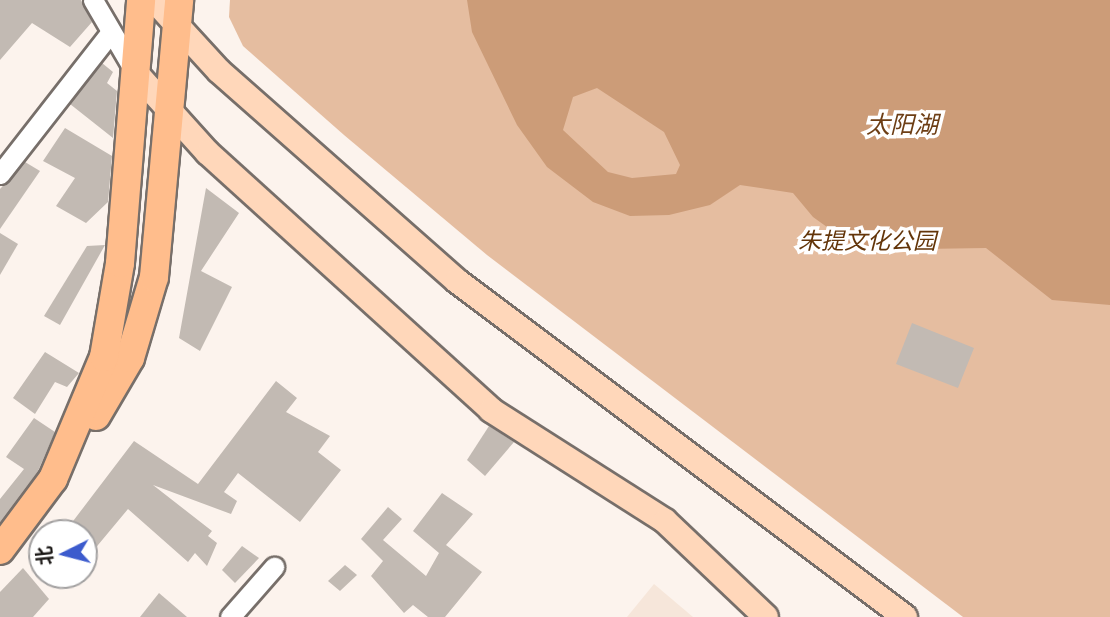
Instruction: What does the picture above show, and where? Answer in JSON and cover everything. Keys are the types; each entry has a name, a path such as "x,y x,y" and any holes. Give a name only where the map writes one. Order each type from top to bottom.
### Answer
{"highway":[{"path":"53,479 88,408 112,322 141,0"},
{"path":"0,550 113,391 140,334 160,242 178,12"}],"main road":[{"path":"154,0 178,12 219,71 457,281 905,617"},
{"path":"135,72 208,153 491,410 665,521 766,617"}],"street":[{"path":"93,0 135,72"},
{"path":"0,174 110,33"},
{"path":"230,617 274,567"}],"shaded area":[{"path":"654,584 693,617 627,617"}],"green space":[{"name":"朱提文化公园","path":"230,0 1110,0 1110,617 963,617 487,255 344,135 243,46 229,17"}],"water":[{"name":"太阳湖","path":"467,0 1110,0 1110,305 1052,300 986,248 859,250 813,217 793,193 740,185 710,205 669,215 630,216 593,202 547,167 517,125 472,32","holes":["597,88 664,132 680,165 676,174 632,178 608,172 563,130 573,97"]}],"building":[{"path":"0,0 81,0 92,22 70,47 32,23 0,60"},
{"path":"102,63 113,72 107,83 117,91 113,138 70,104"},
{"path":"65,128 112,156 108,202 86,223 56,206 75,178 43,161"},
{"path":"25,162 40,171 0,229 0,189"},
{"path":"206,188 239,213 201,271 232,287 200,351 179,338"},
{"path":"0,233 18,244 0,275"},
{"path":"105,245 60,325 44,316 87,246"},
{"path":"912,323 974,348 958,388 896,364"},
{"path":"45,352 79,373 67,387 55,382 35,414 13,398"},
{"path":"276,381 297,398 286,412 330,436 318,452 341,470 300,522 238,473 224,492 237,501 231,514 153,485 212,531 208,536 217,543 207,566 195,553 188,562 128,509 98,545 98,519 75,519 134,441 198,484"},
{"path":"34,418 55,432 38,471 0,522 0,499 24,469 6,457"},
{"path":"489,426 514,442 485,476 467,460"},
{"path":"442,493 473,514 446,545 482,572 445,617 428,617 413,605 404,613 371,576 383,561 361,539 388,507 402,519 383,540 426,576 439,553 413,531"},
{"path":"242,546 259,558 235,583 222,570"},
{"path":"345,565 357,575 340,591 328,581"},
{"path":"23,568 28,574 28,589 41,589 49,599 33,617 0,617 0,592"},
{"path":"159,593 187,617 140,617"}]}
